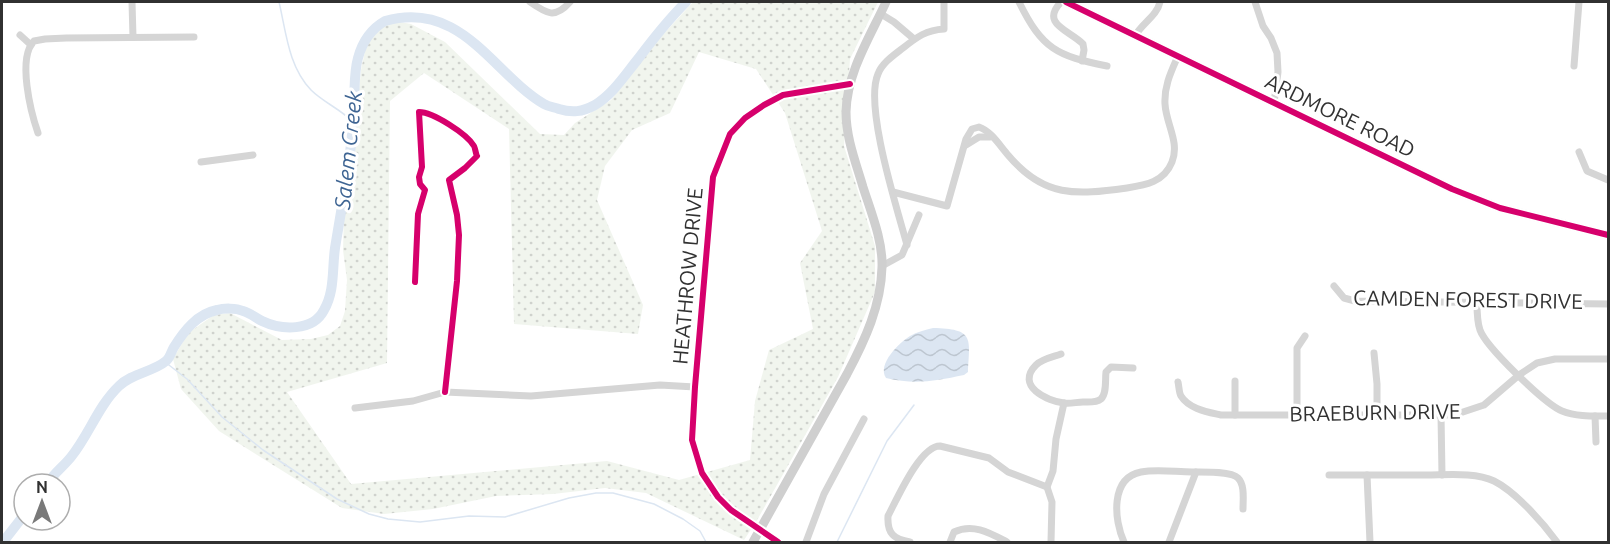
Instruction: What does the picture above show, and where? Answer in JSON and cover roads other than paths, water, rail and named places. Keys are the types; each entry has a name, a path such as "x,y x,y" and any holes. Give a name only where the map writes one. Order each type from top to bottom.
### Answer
{"street":[{"path":"132,2 133,37"},
{"path":"530,2 554,14 570,2"},
{"path":"753,543 862,346 875,311 882,266 873,218 848,134 846,114 850,84 855,68 886,2"},
{"path":"907,245 875,119 875,83 881,67 921,33 944,29 944,2"},
{"path":"1018,2 1034,29 1052,49 1064,56 1107,66"},
{"path":"1067,2 1055,8 1053,16 1055,22 1083,44 1082,61"},
{"name":"ARDMORE ROAD","path":"1067,2 1452,189 1500,208 1608,236"},
{"path":"1135,36 1139,28 1158,9 1160,2"},
{"path":"1255,2 1263,26 1277,53 1278,72 1274,103"},
{"path":"1574,66 1579,2"},
{"path":"880,14 894,22 914,39"},
{"path":"20,35 31,45"},
{"path":"38,133 28,94 27,63 31,45 37,40 194,37"},
{"path":"893,192 946,206 960,156 966,145 979,137 993,138 1020,170 1054,190 1098,192 1148,184 1165,174 1172,162 1175,150 1174,136 1165,107 1165,93 1178,56"},
{"name":"HEATHROW DRIVE","path":"778,543 731,510 718,497 702,473 692,440 694,387 712,177 729,134 745,118 764,105 783,95 850,84"},
{"path":"416,282 418,214 424,190 419,177 422,167 419,112 426,112 456,129 474,146 477,156 448,180 457,215 459,235 457,281 445,392"},
{"path":"1579,152 1587,171 1608,180"},
{"path":"201,162 254,155"},
{"path":"882,266 898,259 907,245 919,215"},
{"name":"CAMDEN FOREST DRIVE","path":"1334,286 1344,298 1356,301 1608,304"},
{"path":"1477,303 1480,329 1486,341 1541,396 1562,411 1608,416"},
{"path":"1297,415 1297,348 1305,336"},
{"path":"1374,353 1377,416"},
{"path":"1061,354 1047,358 1036,365 1031,373 1030,382 1032,389 1038,394 1064,403 1097,401 1102,398 1106,372 1111,367 1133,368"},
{"name":"BRAEBURN DRIVE","path":"1178,382 1181,396 1191,405 1207,412 1235,415 1460,414 1484,405 1537,363 1555,358 1608,359"},
{"path":"1235,381 1235,415"},
{"path":"355,408 413,401 445,392 531,396 660,385 694,387"},
{"path":"1051,543 1052,502 1047,487 1053,471 1056,439 1064,403"},
{"path":"1441,415 1442,475"},
{"path":"1595,416 1596,442"},
{"path":"806,543 824,494 864,419"},
{"path":"910,543 895,538 889,530 888,516 922,456 932,447 953,448 989,458 1008,472 1047,487"},
{"path":"1124,543 1115,513 1117,497 1124,483 1132,475 1142,472 1233,474 1242,485 1243,509"},
{"path":"1169,543 1196,472"},
{"path":"1329,475 1442,475 1493,480 1503,486 1542,522 1557,543"},
{"path":"1367,475 1370,543"},
{"path":"950,543 954,532 966,528 985,531 1007,543"}],"water":[{"path":"933,328 956,330 967,337 969,343 968,372 964,375 925,381 886,378 884,367 890,354 910,336"}],"waterway":[{"path":"279,2 289,48 303,81 311,90 352,121"},
{"name":"Salem Creek","path":"57,472 68,461 99,411 119,386 166,361 187,329 203,315 220,309 237,309 270,324 287,327 305,326 319,317 328,303 332,288 335,248 351,147 357,63 365,42 380,24 385,21 412,17 435,21 455,30 474,43 525,91 544,104 577,111 595,105 613,90 661,29 686,2"},
{"path":"165,362 187,379 222,417 263,450 337,499 369,514 388,519 420,522 469,516 505,517 569,498 596,493 613,493 654,504 683,519 700,531 706,542"},
{"path":"837,542 887,441 914,405"},
{"name":"Salem Creek","path":"3,542 12,530"}]}
